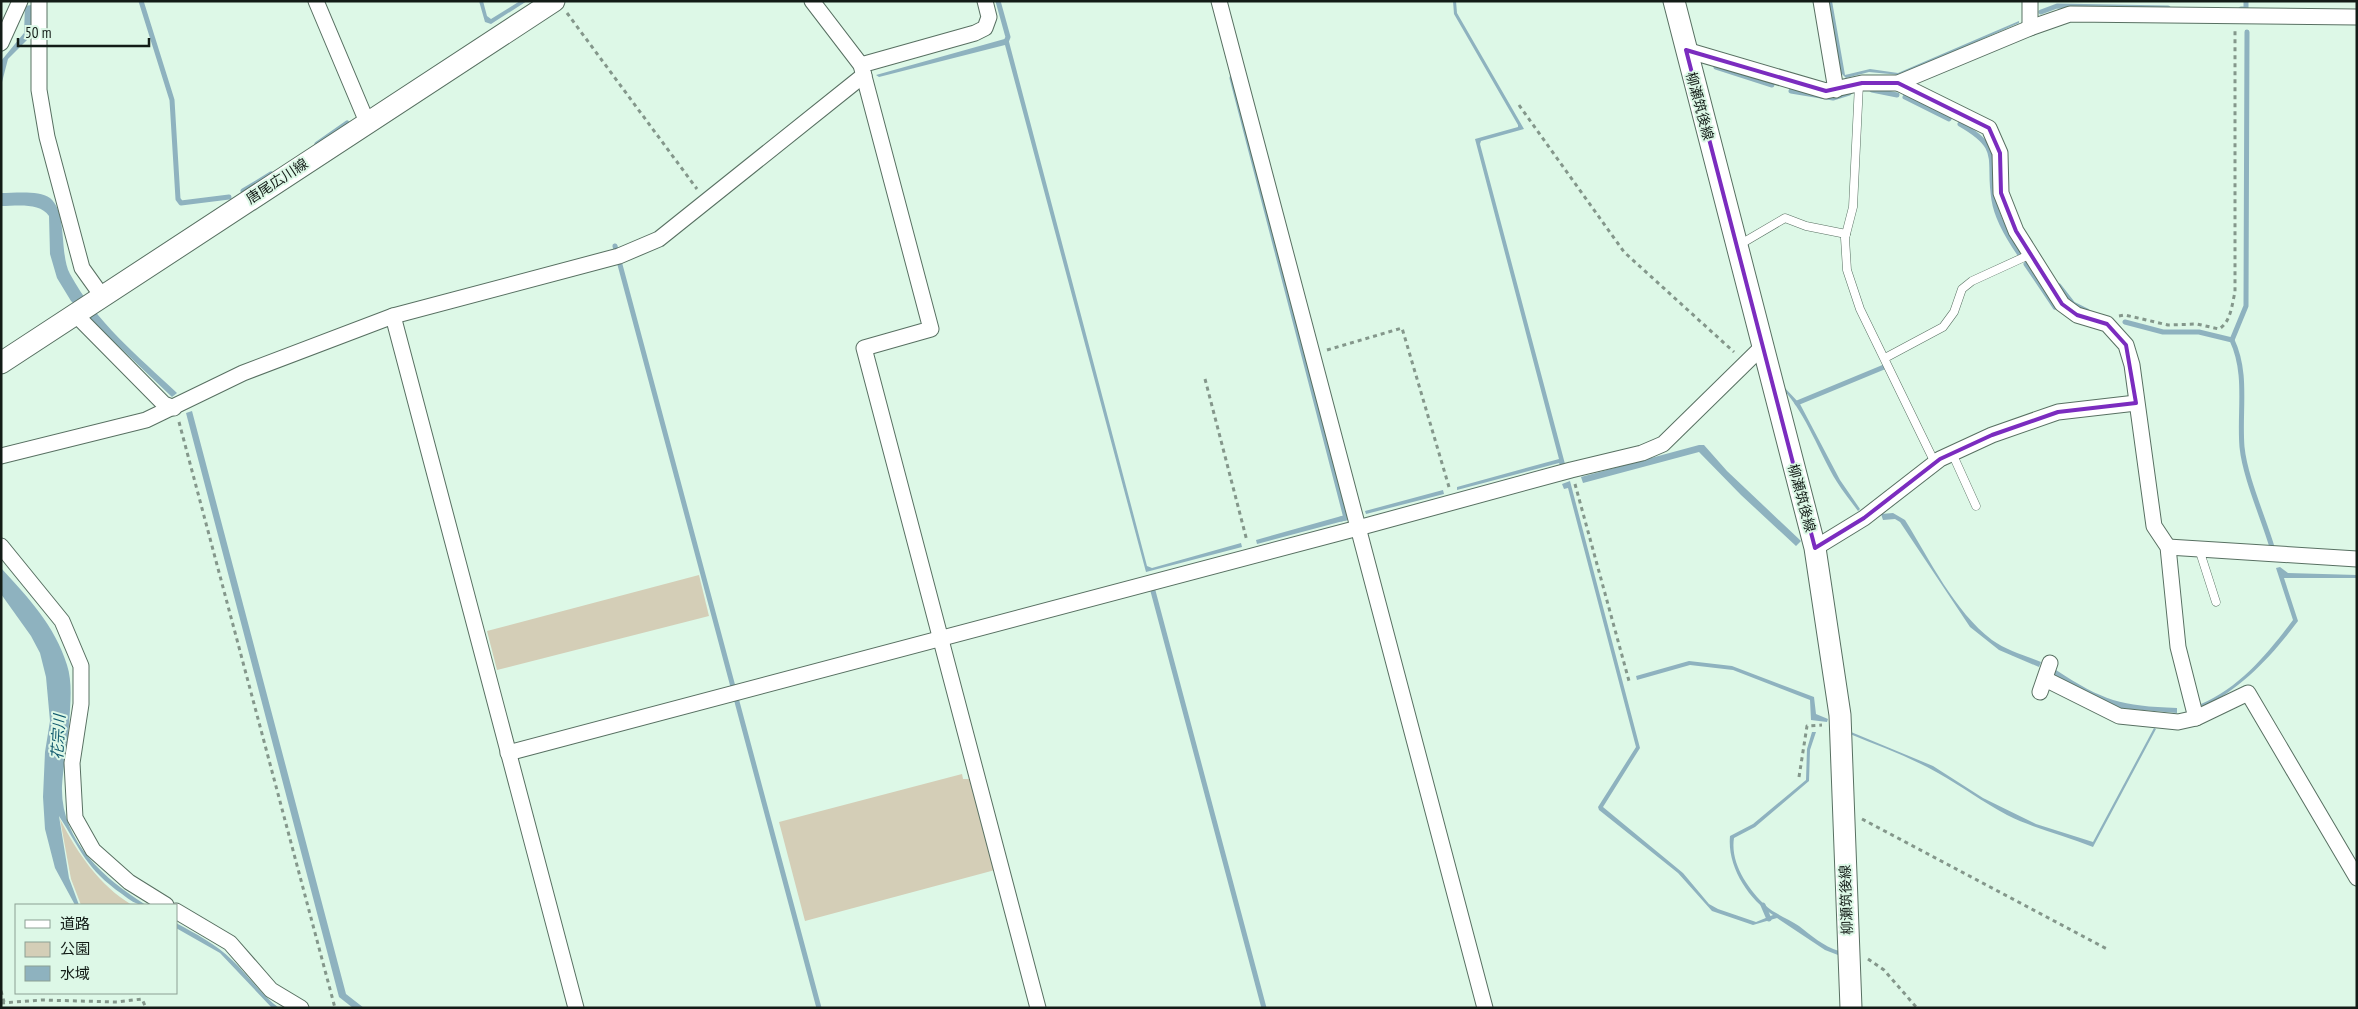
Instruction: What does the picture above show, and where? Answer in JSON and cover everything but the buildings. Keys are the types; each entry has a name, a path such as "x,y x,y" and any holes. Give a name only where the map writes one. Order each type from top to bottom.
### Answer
{"main road":[{"name":"柳瀬筑後線","path":"1674,1 1815,548 1840,726 1847,944 1851,1008"},
{"name":"唐尾広川線","path":"1,363 367,122 559,5"}],"street":[{"path":"1,43 20,1"},
{"path":"39,1 39,90 47,137 82,268 87,306 164,404 174,408"},
{"path":"316,1 367,122"},
{"path":"812,1 862,70 931,329 864,348 939,639 1038,1008"},
{"path":"1,456 146,420 243,373 393,316 619,256 659,239 862,70 975,33 985,28 989,17 984,1"},
{"path":"1219,1 1485,1008"},
{"path":"1821,1 1836,90"},
{"path":"2030,1 2030,28"},
{"path":"1686,50 1826,92 1858,84 1898,83 2030,28 2070,14 2357,17"},
{"path":"1898,83 1988,128 2000,153 2001,193 2016,231 2062,304 2077,315 2107,324 2126,345 2132,365 2154,526 2168,547 2178,647 2196,718"},
{"path":"393,316 576,1008"},
{"path":"508,753 1642,453 1663,444 1763,346"},
{"path":"1815,548 1864,518 1935,463 1952,453 1992,435 2058,412 2136,403"},
{"path":"1,546 62,621 80,666 81,704 72,763 75,818 93,850 129,882 164,904"},
{"path":"2168,547 2357,560"},
{"path":"2050,663 2042,686 2118,716 2178,722 2196,718 2248,693 2357,878"},
{"path":"178,912 230,944 270,990 301,1008"}],"lane":[{"path":"1858,84 1853,207 1846,234 1848,270 1860,309 1886,358 1908,412 1935,463"},
{"path":"1737,246 1785,218 1806,226 1846,234"},
{"path":"1886,358 1943,327 1954,312 1962,289 1972,281 2031,254"},
{"path":"1952,453 1976,506"},
{"path":"2199,549 2216,602"}],"path":[{"path":"559,5 706,201"},
{"path":"2107,324 2116,317 2125,315 2168,325 2197,324 2219,329 2224,326 2235,292 2235,16"},
{"path":"1519,105 1624,252 1746,362"},
{"path":"1311,354 1402,328 1454,502"},
{"path":"1205,379 1251,556"},
{"path":"174,408 184,436 335,1008"},
{"path":"1572,470 1629,681"},
{"path":"1799,776 1807,726 1813,724 1840,726"},
{"path":"1843,808 2107,949"},
{"path":"1847,944 1884,970 1917,1008"},
{"path":"1,991 3,1002 52,1000 117,1002 142,999 146,1008"}],"highlighted area":[{"path":"1686,50 1826,91 1862,83 1898,83 1989,128 2000,153 2001,193 2016,231 2062,304 2077,315 2107,324 2126,345 2136,403 2058,412 1992,435 1940,459 1864,518 1815,548"}],"green space":[{"path":"699,575 709,616 497,670 487,631"},
{"path":"962,774 963,779 971,779 995,870 805,921 779,822"},
{"path":"60,819 90,868 109,888 130,904 81,904 71,879"}],"water":[{"path":"479,1 483,1 487,16 491,19 520,1 527,1 491,24 485,22"},
{"path":"1453,1 1456,1 1457,13 1524,129 1481,141 1480,144 1565,464 1560,465 1559,463 1457,490 1457,487 1559,459 1475,139 1518,127 1518,125 1454,14"},
{"path":"1828,1 1832,1 1845,75 1870,69 1898,73 2019,21 2019,23 1900,75 1869,72 1846,78 1840,72"},
{"path":"31,5 31,30 27,40 8,59 1,86 1,61 24,33 25,6"},
{"path":"1008,38 1147,566 1152,568 1241,543 1242,547 1146,572 1005,45 879,77 876,75"},
{"path":"1,193 33,193 50,198 56,205 59,213 67,266 80,291 92,308 119,338 177,393 172,397 71,301 57,278 50,254 49,216 34,207 20,205 1,206"},
{"path":"1784,387 1800,404 1840,480 1860,509 1858,511 1837,482 1806,423 1783,389"},
{"path":"192,411 346,994 364,1008 353,1008 339,997 186,413"},
{"path":"1704,445 1727,471 1801,541 1796,546 1741,495 1699,452 1583,483 1581,477"},
{"path":"1570,481 1640,748 1603,807 1683,873 1709,904 1756,922 1773,915 1755,900 1741,881 1732,859 1730,836 1753,824 1806,780 1807,749 1812,732 1816,732 1810,750 1809,781 1755,827 1734,838 1733,847 1742,875 1759,899 1770,909 1818,940 1839,951 1838,955 1825,950 1777,918 1753,925 1712,911 1678,873 1599,810 1598,807 1636,747 1568,488 1564,489 1562,484"},
{"path":"1443,490 1444,494 1366,514 1365,511"},
{"path":"1893,513 1905,520 1954,600 1978,628 2003,647 2041,662 2039,667 1999,650 1970,627 1900,522 1895,519 1883,520 1881,514"},
{"path":"1345,515 1347,520 1257,544 1256,540"},
{"path":"2280,567 2288,573 2357,575 2357,578 2284,578 2298,621 2267,659 2243,681 2217,700 2202,708 2201,704 2228,689 2253,668 2293,620 2276,568"},
{"name":"花宗川","path":"1,568 40,613 55,637 67,665 71,687 62,786 63,806 68,824 77,841 100,870 130,895 144,904 130,900 100,876 85,858 59,816 69,878 79,904 74,904 55,868 45,829 43,797 45,752 50,721 46,677 40,653 31,636 1,594"},
{"path":"1689,661 1732,666 1814,697 1816,714 1828,719 1827,722 1811,720 1810,700 1733,670 1690,665 1637,680 1636,676"},
{"path":"2056,670 2087,689 2113,700 2141,706 2177,708 2177,713 2119,708 2054,675"},
{"path":"2154,728 2156,729 2093,847 2007,815 1927,767 1850,734 1851,732 1933,766 1983,798 2036,824 2093,842"},
{"path":"178,924 226,954 266,997 279,1008 272,1008 220,953 178,929"}],"waterway":[{"path":"141,1 172,100 178,199 181,203 229,197"},
{"path":"998,1 1008,37 1006,42"},
{"path":"2241,9 2246,9 2246,1"},
{"path":"2041,12 2057,6 2168,8"},
{"path":"2232,340 2246,306 2247,32"},
{"path":"1716,67 1772,85"},
{"path":"1232,78 1346,518 1341,519"},
{"path":"1872,90 1897,95"},
{"path":"1791,91 1833,98 1849,93"},
{"path":"1905,97 1949,119"},
{"path":"317,144 347,123"},
{"path":"1960,124 1974,133 1988,148 1991,156 1995,207 2004,228 2019,253"},
{"path":"243,191 271,174"},
{"path":"615,246 819,1008"},
{"path":"2026,264 2055,307"},
{"path":"2059,286 2073,304 2087,311"},
{"path":"2125,322 2163,332 2199,332 2232,340 2240,366 2242,393 2241,433 2244,459 2250,484 2272,547"},
{"path":"1797,403 1884,367"},
{"path":"1153,591 1264,1008"},
{"path":"1763,905 1769,919"}]}
